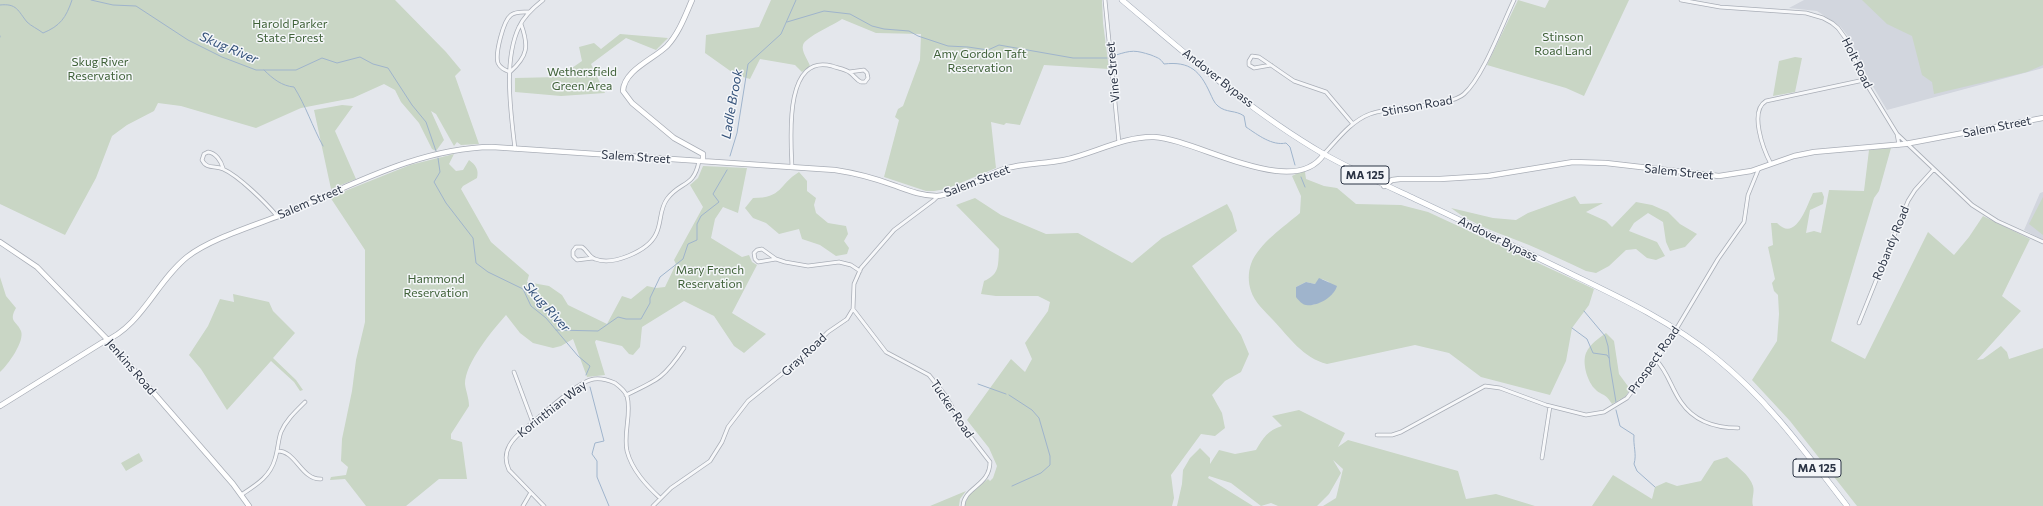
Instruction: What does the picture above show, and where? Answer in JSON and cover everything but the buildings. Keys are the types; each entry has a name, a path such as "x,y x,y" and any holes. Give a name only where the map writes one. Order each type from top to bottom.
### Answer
{"main road":[{"name":"Andover Bypass","path":"1122,0 1235,92 1293,135 1324,154 1384,186 1599,287 1676,329 1716,357 1760,397 1780,418 1847,506"}],"street":[{"path":"515,149 510,72 512,48 521,24 530,12 543,0"},
{"path":"593,258 582,247 576,248 573,251 573,257 576,260 593,258 606,262 621,259 652,240 658,228 661,212 666,201 673,192 692,179 698,170 703,154 665,130 632,103 623,91 624,84 629,76 659,53 672,40 692,0"},
{"name":"Vine Street","path":"1105,0 1119,143"},
{"name":"Stinson Road","path":"1324,154 1354,124 1370,114 1396,107 1453,101 1463,95 1476,80 1514,0"},
{"name":"Holt Road","path":"1681,0 1708,5 1798,12 1824,18 1842,31 1864,80 1897,134 1979,210 1996,221 2043,242"},
{"path":"1708,5 1710,1"},
{"path":"510,72 500,66 497,58 504,25 512,14 530,12"},
{"path":"510,72 521,62 525,50 525,37 521,24"},
{"path":"1271,65 1254,68 1250,65 1249,61 1251,57 1257,56 1271,65 1294,81 1326,92 1354,124"},
{"path":"792,167 792,111 801,78 808,70 820,65 849,72 864,70 868,74 868,78 864,82 859,82 849,72"},
{"path":"1771,164 1760,135 1758,115 1762,103 1864,80"},
{"name":"Salem Street","path":"1384,186 1392,180 1488,176 1573,162 1606,163 1709,176 1729,175 1814,152 1908,144 2043,118"},
{"name":"Holt Road","path":"1897,134 1899,145"},
{"name":"Salem Street","path":"0,406 108,340 116,337 128,326 166,279 188,256 228,237 393,167 421,158 470,148 515,149 701,161 854,173 918,193 938,196 1004,169 1063,160 1119,143 1150,137 1172,139 1253,167 1285,172 1308,168 1324,154"},
{"path":"223,168 207,166 203,161 204,154 208,152 214,154 220,160 223,168 260,197 277,216"},
{"name":"Prospect Road","path":"1377,434 1392,435 1401,432 1485,386 1500,388 1550,406 1586,415 1604,412 1630,396 1656,360 1718,259 1744,222 1748,195 1759,168"},
{"name":"Robandy Road","path":"1859,323 1908,201 1934,169"},
{"path":"853,309 854,284 860,271 894,230 938,196"},
{"name":"Jenkins Road","path":"0,242 37,267 108,340 250,506"},
{"path":"776,259 762,249 757,250 754,253 754,258 758,262 776,259 808,266 839,262 860,271"},
{"name":"Gray Road","path":"653,506 660,498 692,473 705,466 714,455 728,427 748,401 804,356 828,332 845,321 853,309"},
{"name":"Tucker Road","path":"853,309 886,352 929,375 945,395 966,431 990,462 988,475 967,495 962,506"},
{"path":"660,498 642,480 629,456 626,444 628,403 626,395 661,377 672,366 684,348"},
{"path":"1656,360 1666,372 1681,402 1691,413 1713,425 1724,428 1738,428"},
{"path":"514,372 533,422"},
{"name":"Korinthian Way","path":"544,506 530,494 512,474 505,458 508,446 520,433 578,386 593,379 602,379 614,383 626,395"},
{"path":"241,495 258,484 268,474 274,463 284,427 304,402"},
{"path":"1542,458 1550,406"},
{"path":"277,451 287,453 311,477 321,480"},
{"path":"523,506 530,494"}],"shaded area":[{"path":"1804,0 2043,0 2043,68 1887,110 1862,68 1851,40 1840,26 1817,11 1789,8"},
{"path":"2043,192 2043,240 2024,230 2040,193"}],"green space":[{"name":"Skug River Reservation","path":"0,0 395,0 446,52 461,70 455,76 479,144 461,145 457,142 454,146 436,114 431,111 444,140 436,151 432,149 419,123 401,102 395,90 384,84 353,98 301,108 256,128 181,106 158,103 154,111 127,125 112,136 96,178 65,235 0,204"},
{"name":"Amy Gordon Taft Reservation","path":"771,0 1102,0 1103,23 1109,69 1044,65 1020,125 1006,123 1004,125 991,122 996,168 946,189 926,191 884,177 899,120 895,117 898,109 903,106 920,60 921,34 876,33 842,19 809,38 805,42 803,45 803,50 810,66 802,72 795,65 760,59 750,79 736,75 705,53 706,35 759,27"},
{"name":"Stinson Road Land","path":"1518,0 1545,8 1549,0 1629,0 1584,96 1566,88 1487,65"},
{"path":"1862,0 2043,0 2043,65 2027,72 1934,94 1932,82 1922,75 1912,36 1887,24"},
{"name":"Wethersfield Green Area","path":"620,34 668,38 656,50 626,38 591,64 605,93 561,96 515,92 515,78 559,77 582,61 579,47 594,43 601,49"},
{"path":"1795,57 1802,58 1795,92 1773,96 1779,61"},
{"path":"342,105 353,106 335,131 356,179 331,189 314,110"},
{"path":"1891,148 1879,191 1874,198 1831,341 1865,359 1928,232 1954,255 1969,237 1983,216 2030,239 2002,296 2021,311 1977,360 1983,359 2001,346 2007,352 2009,359 2043,348 2043,506 1857,506 1790,421 1752,380 1777,341 1779,314 1778,295 1774,291 1772,283 1775,279 1768,247 1773,245 1771,223 1777,223 1784,228 1790,228 1795,225 1804,213 1813,193 1822,192 1824,197 1823,204 1810,210 1806,233 1814,231 1821,233 1829,190 1864,191 1869,150"},
{"name":"Hammond Reservation","path":"454,154 449,164 456,171 463,170 469,160 476,168 478,173 477,178 463,186 461,189 491,242 529,275 527,282 549,286 562,295 568,305 607,324 622,296 631,299 647,286 656,288 665,287 676,264 674,260 703,207 690,185 698,178 703,166 747,168 738,213 723,207 715,219 711,238 742,257 749,255 752,262 757,265 732,313 766,334 744,353 734,346 714,316 684,301 642,327 640,347 633,355 629,354 622,346 596,340 595,342 605,375 587,377 573,339 561,346 553,348 533,343 520,333 506,315 480,348 469,367 465,384 469,406 451,434 451,439 462,442 467,479 439,479 406,506 366,506 345,479 330,480 331,477 346,475 348,467 341,461 342,439 352,391 356,360 365,322 365,250 330,197 410,165"},
{"path":"799,172 807,181 807,191 816,198 814,205 816,213 828,223 846,226 848,234 844,241 849,248 847,254 836,256 820,245 802,239 799,229 779,234 766,223 753,218 745,208 753,198 770,196 775,193"},
{"path":"1300,172 1305,172 1306,179 1324,186 1337,188 1356,204 1401,205 1428,212 1594,289 1589,305 1572,328 1566,361 1550,395 1481,377 1449,353 1415,345 1327,364 1318,361 1304,352 1257,303 1250,288 1249,281 1249,270 1251,264 1260,249 1272,236 1300,213 1301,196 1292,176","holes":["1322,279 1329,282 1333,293 1322,301 1313,305 1309,305 1296,287 1306,282 1315,284"]},
{"path":"1575,196 1580,204 1603,203 1586,212 1606,221 1612,227 1636,202 1652,205 1668,212 1680,224 1697,234 1685,247 1670,251 1666,242 1663,222 1648,213 1634,223 1629,231 1657,242 1665,256 1656,260 1647,258 1636,249 1626,250 1609,266 1596,273 1586,271 1536,248 1488,229 1469,220 1451,208 1493,218 1516,220 1528,213"},
{"path":"2043,197 2043,235 2029,224"},
{"path":"975,198 1001,215 1046,234 1078,233 1132,263 1162,238 1227,204 1232,213 1237,231 1192,266 1241,335 1249,354 1241,372 1225,381 1212,395 1222,413 1225,428 1215,436 1201,434 1171,475 1174,498 1172,506 964,506 969,495 988,479 990,481 993,478 997,466 989,448 967,420 1011,359 1025,372 1032,359 1025,343 1048,311 1050,302 1038,296 996,296 981,294 984,281 996,272 999,249 956,205"},
{"path":"0,277 6,296 16,308 13,319 22,335 21,341 15,353 0,372"},
{"path":"233,294 269,302 273,311 295,333 273,358 296,380 303,390 300,391 294,382 271,361 227,410 201,369 189,355 208,326 220,299 234,302"},
{"path":"1606,333 1614,341 1619,374 1630,389 1626,396 1612,404 1605,396 1591,385 1585,366 1586,353 1595,342"},
{"path":"1299,410 1345,433 1338,447 1348,440 1458,471 1466,499 1496,494 1535,506 1323,506 1336,498 1343,469 1333,460 1341,473 1329,494 1317,506 1278,506 1271,503 1261,506 1231,483 1209,476 1208,478 1253,506 1177,506 1182,484 1183,470 1190,458 1200,448 1210,458 1210,464 1219,450 1235,454 1256,450 1266,435 1282,426 1272,416"},
{"path":"139,453 143,461 126,471 121,463"},
{"path":"1727,457 1749,478 1753,486 1753,506 1592,506 1613,475 1652,499 1655,487 1666,482 1677,486 1701,481 1714,461"},
{"path":"966,491 960,499 959,506 930,506"}],"water":[{"path":"1319,278 1337,286 1335,290 1329,297 1320,303 1310,305 1303,304 1296,297 1296,287 1306,282 1315,284"}],"waterway":[{"name":"Skug River","path":"0,5 10,5 14,7 30,25 43,33 62,21 72,0"},
{"name":"Skug River","path":"91,0 113,5 136,6 188,40 222,57 256,70 296,70 322,58 337,63 360,57 373,64 388,68 412,105 426,122 436,151"},
{"name":"Ladle Brook","path":"730,156 737,133 748,64 781,34 796,0"},
{"path":"787,22 824,11 850,14 872,26 884,29 909,31 918,36 948,46 988,50 999,45 1073,58 1107,58"},
{"path":"1116,55 1130,51 1141,52 1161,60 1164,64 1181,64 1193,69 1198,73 1206,85 1214,102 1218,106 1224,110 1244,116 1246,127 1265,139 1281,144 1286,143 1290,147 1295,165"},
{"path":"264,70 278,82 294,87 323,146"},
{"name":"Skug River","path":"438,158 440,172 434,182 446,203 473,238 476,263 488,272 523,289 531,306 546,318 578,356 590,366 586,375"},
{"name":"Ladle Brook","path":"556,330 598,331 618,317 626,319 641,319 650,303 650,298 660,277 683,259 688,244 697,240 697,224 701,216 719,202 713,194 727,170"},
{"path":"1301,177 1305,187"},
{"path":"1584,311 1605,336 1608,346 1616,402"},
{"path":"1572,328 1587,339 1593,353 1607,355 1609,358"},
{"path":"978,384 1006,394"},
{"name":"Skug River","path":"590,387 604,441 595,443 592,454 597,461 597,477 609,506"},
{"path":"1009,395 1032,410 1039,418 1050,456 1050,465 1041,473 1012,486"},
{"path":"1616,410 1620,426 1634,435 1634,464 1637,471 1655,487"}],"park label":[{"name":"Harold Parker State Forest","path":"290,31"},
{"name":"Mary French Reservation","path":"710,277"}]}
